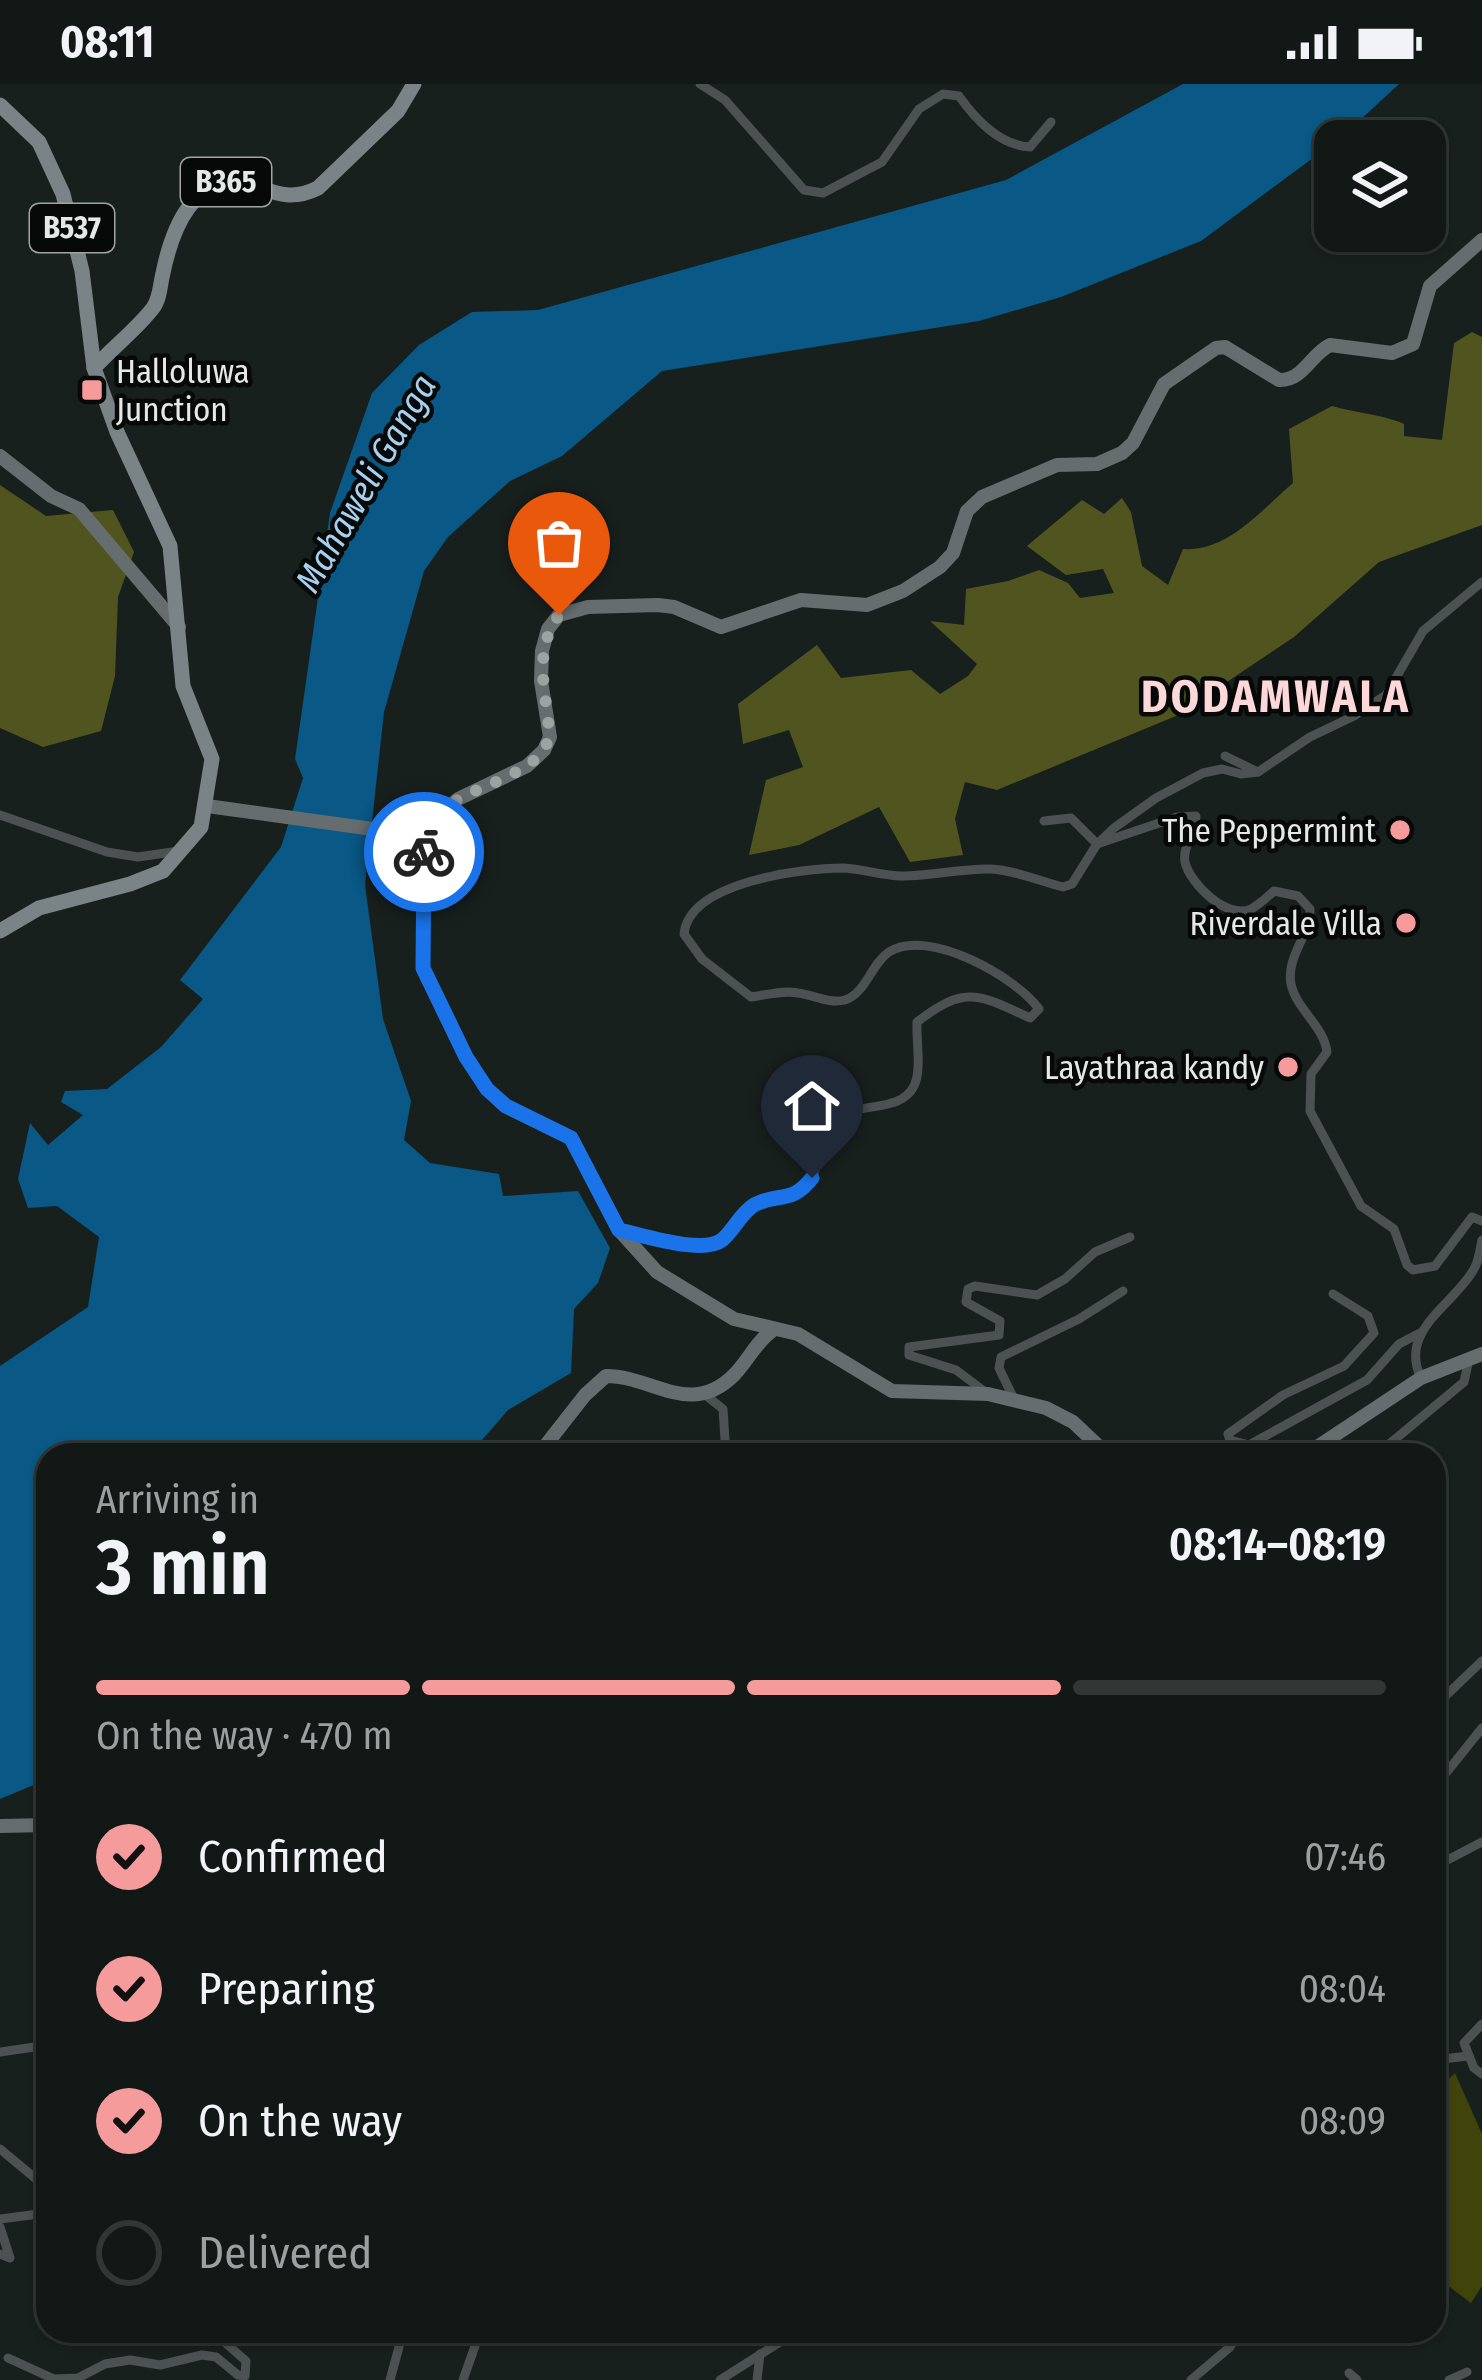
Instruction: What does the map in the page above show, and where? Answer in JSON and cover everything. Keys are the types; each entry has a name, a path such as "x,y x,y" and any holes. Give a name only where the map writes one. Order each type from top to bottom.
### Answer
{"main road":[{"name":"B365","path":"94,368 154,307 181,218 203,192 234,181 282,196 305,195 398,111 414,84"},
{"name":"B537","path":"0,105 39,142 63,194 82,271 94,368"},
{"path":"0,931 39,908 163,872 201,827 207,806 212,760 183,686 170,546 117,432 94,368"}],"street":[{"path":"700,84 725,100 804,190 813,194 882,162 920,109 943,94 959,96 979,124 1022,147 1030,147 1051,122"},
{"path":"1096,1443 1073,1421 1015,1400 988,1394 892,1391 798,1334 734,1319 657,1273 619,1230 571,1138 506,1106 487,1089 466,1057 423,968 423,836 458,799 526,766 544,750 550,737 542,651 548,629 559,615 588,607 658,605 721,627 801,600 882,602 940,567 953,553 967,511 982,497 1057,465 1097,464 1122,453 1163,384 1216,348 1226,347 1287,381 1330,345 1392,352 1413,344 1430,286 1482,240"},
{"path":"0,456 51,496 79,508 179,627"},
{"path":"619,1230 690,1246 722,1240 751,1207 803,1190 831,1125 846,1111 892,1103 908,1094 915,1085 917,1022 943,1002 970,994 1030,1018 1039,1009 1029,994 978,962 934,947 903,946 886,954 856,994 842,1001 796,992 751,997 702,959 684,934 686,919 696,908 718,894 782,872 812,869 848,868 903,876 995,869 1063,887 1072,884 1097,844 1156,798 1203,773 1258,772 1386,695 1423,632 1482,583"},
{"path":"1225,756 1258,772"},
{"path":"207,806 423,836"},
{"path":"0,814 106,852 138,857 185,850"},
{"path":"1097,844 1177,817 1196,816 1185,850 1186,865 1210,897 1240,911 1249,910 1274,891 1298,896 1310,909 1310,921 1290,967 1292,989 1323,1036 1327,1052 1311,1074 1310,1112 1341,1172 1361,1206 1394,1229 1413,1270 1435,1266 1472,1217 1482,1221"},
{"path":"1044,821 1071,818 1097,844"},
{"path":"988,1394 956,1370 909,1355 909,1347 999,1335 1000,1322 966,1302 968,1289 1037,1295 1065,1279 1095,1252 1130,1238"},
{"path":"1253,1443 1366,1380 1399,1343 1420,1333 1475,1267 1482,1240"},
{"path":"1015,1400 999,1368 1001,1357 1124,1291"},
{"path":"1241,1443 1230,1440 1228,1434 1283,1395 1344,1366 1374,1333 1368,1316 1333,1294"},
{"path":"547,1443 606,1376 628,1376 682,1396 703,1393 733,1377 759,1340 773,1330"},
{"path":"1420,1333 1414,1358 1420,1378"},
{"path":"1323,1443 1420,1378 1476,1356"},
{"path":"1390,1443 1464,1382 1476,1356"},
{"path":"703,1393 724,1409 725,1443"},
{"path":"1446,1696 1482,1661"},
{"path":"1446,1773 1482,1728"},
{"path":"0,1826 36,1826"},
{"path":"1446,1860 1482,1841"},
{"path":"1482,2024 1464,2043 1482,2074"},
{"path":"0,2052 36,2046"},
{"path":"1446,2059 1468,2056"},
{"path":"0,2149 36,2179"},
{"path":"0,2254 10,2258 0,2223 36,2216"},
{"path":"8,2358 54,2379 78,2378 105,2364 130,2360 160,2365 202,2354 216,2357 246,2378 246,2361 226,2343"},
{"path":"390,2380 398,2343"},
{"path":"463,2380 473,2343"},
{"path":"720,2380 783,2343"},
{"path":"1191,2380 1232,2343"},
{"path":"757,2380 760,2354"},
{"path":"1450,2380 1467,2372"}],"green space":[{"path":"1472,332 1482,337 1482,525 1379,562 1294,637 1176,716 997,790 965,782 955,819 963,855 910,862 879,807 799,845 749,855 766,780 803,767 789,730 743,744 738,704 817,645 841,678 911,670 940,694 968,676 977,664 930,621 964,625 966,589 1039,570 1068,583 1080,598 1114,593 1103,569 1066,575 1027,546 1082,500 1104,514 1122,498 1131,512 1142,566 1168,585 1183,549 1229,537 1293,483 1289,429 1332,406 1397,421 1404,424 1404,436 1442,440 1454,343"},
{"path":"0,485 46,516 113,510 134,552 118,597 115,676 101,731 43,747 0,728"},
{"path":"1455,2073 1482,2134 1482,2286 1471,2303 1446,2284 1446,2081"}],"water":[{"name":"Mahaweli Ganga","path":"1183,84 1399,84 1360,120 1314,120 1314,157 1201,241 1061,297 979,321 662,371 562,456 510,481 448,537 424,571 384,712 365,885 383,1019 411,1101 404,1140 430,1163 499,1174 503,1196 578,1191 610,1248 598,1283 574,1309 571,1373 508,1410 479,1443 36,1443 36,1784 0,1799 0,1366 88,1307 99,1237 57,1206 28,1208 18,1179 30,1123 48,1145 83,1115 61,1102 65,1091 107,1089 161,1047 203,999 180,980 281,847 303,778 295,759 330,513 372,393 419,345 472,312 538,310 1006,180"}],"way so far":[{"path":"424,852 423,836 439,815 458,799 526,766 544,750 550,737 542,651 548,629 559,615"}],"place":[{"name":"Halloluwa Junction","path":"92,390"},
{"name":"The Peppermint","path":"1400,830"},
{"name":"Riverdale Villa","path":"1406,923"},
{"name":"Layathraa kandy","path":"1288,1067"}],"district":[{"name":"DODAMWALA","path":"1276,696"}],"route":[{"path":"424,852 423,968 466,1057 487,1089 506,1106 571,1138 619,1230 709,1246 722,1240 751,1207 790,1198 812,1178"}]}
